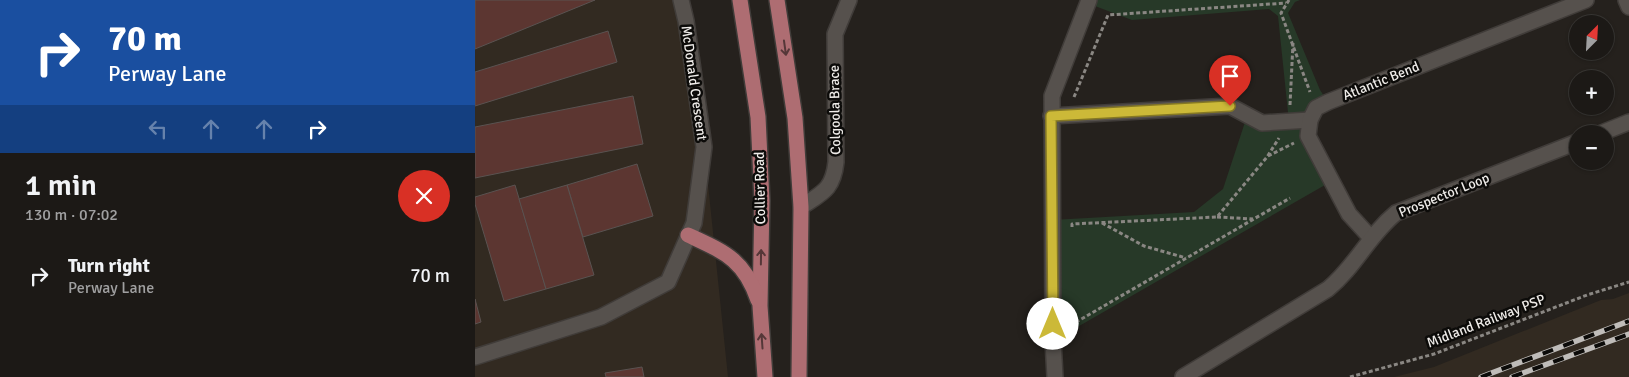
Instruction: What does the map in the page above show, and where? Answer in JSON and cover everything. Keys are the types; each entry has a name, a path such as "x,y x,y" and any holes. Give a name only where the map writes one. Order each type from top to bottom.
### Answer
{"main road":[{"name":"Collier Road","path":"740,0 758,117 761,201 760,306 765,377"},
{"path":"778,1 795,118 801,207 799,377"},
{"path":"688,235 724,253 736,262 755,290 760,306"}],"street":[{"name":"McDonald Crescent","path":"475,357 601,317 667,282 694,223 704,147 686,21 681,0"},
{"name":"Colgoola Brace","path":"801,207 827,188 835,175 835,34 849,0"},
{"path":"1055,377 1053,332 1052,96 1089,0"},
{"name":"Atlantic Bend","path":"1051,116 1230,106 1263,123 1289,122 1313,114 1328,102 1586,0"},
{"path":"1626,0 1629,7"},
{"path":"1313,114 1308,136 1349,214 1371,238"},
{"path":"1614,128 1629,122"},
{"name":"Prospector Loop","path":"1183,377 1339,280 1381,226 1396,213 1569,145"}],"path":[{"path":"1289,0 1281,13 1293,44 1313,114"},
{"path":"1067,115 1108,15 1285,4"},
{"path":"1217,217 1267,157 1289,122 1293,44"},
{"path":"1267,157 1308,136"},
{"path":"1071,316 1071,325 1290,198"},
{"path":"1072,233 1072,224 1217,217 1254,219"},
{"path":"1100,222 1144,246 1186,259"},
{"name":"Midland Railway PSP","path":"1350,377 1434,354 1587,295 1629,282"}],"shaded area":[{"path":"475,0 681,0 705,155 728,377 475,377"},
{"path":"1629,293 1629,377 1394,377 1434,367 1601,300 1613,299"}],"green space":[{"path":"1089,0 1300,0 1295,2 1288,13 1320,90 1328,102 1310,120 1332,181 1053,341 1052,220 1194,212 1223,189 1247,116 1289,122 1278,16 1269,9 1132,20 1087,3"}],"building":[{"path":"475,0 595,0 475,49"},
{"path":"608,31 617,62 475,106 475,72"},
{"path":"633,96 643,144 475,178 475,127"},
{"path":"637,164 653,216 583,237 567,185"},
{"path":"515,185 546,289 504,301 475,204 475,197"},
{"path":"567,185 594,275 546,289 519,199"},
{"path":"475,299 481,322 475,324"},
{"path":"642,367 644,377 606,377 605,373"}],"railway":[{"path":"1481,377 1629,321"},
{"path":"1512,377 1629,334"}],"route":[{"path":"1053,324 1051,116 1230,106"}]}
